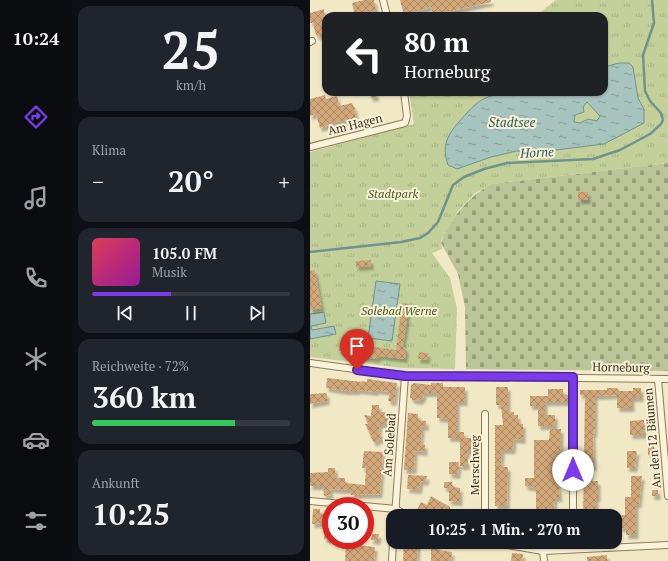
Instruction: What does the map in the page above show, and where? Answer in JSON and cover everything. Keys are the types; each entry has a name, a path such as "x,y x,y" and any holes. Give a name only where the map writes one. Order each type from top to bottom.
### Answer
{"street":[{"path":"383,0 386,12"},
{"name":"Am Hagen","path":"310,147 406,123 407,116 404,96"},
{"name":"Horneburg","path":"310,363 405,376 668,379"},
{"name":"Am Solebad","path":"396,509 405,376"},
{"path":"573,377 573,509"},
{"name":"An den 12 Bäumen","path":"658,379 668,496"},
{"name":"Merschweg","path":"485,414 485,509"},
{"path":"310,501 386,512"},
{"path":"622,547 668,545"},
{"path":"392,561 393,549"},
{"path":"531,549 543,551 572,549"},
{"path":"543,551 544,561"}],"green space":[{"name":"Stadtpark","path":"556,0 668,0 668,163 492,184 475,193 458,211 441,241 442,249 432,253 450,278 457,309 455,369 403,368 310,357 310,152 414,124 410,96 491,96 487,97 473,108 455,127 452,168 457,169 491,157 517,151 556,150 604,144 644,123 644,109 638,98 633,67 619,63 608,66 608,12 540,12"},
{"path":"587,102 600,116 597,121 588,119 580,123 574,122 575,115"},
{"path":"668,163 668,371 466,369 465,307 458,274 441,243 455,217 468,201 492,184"}],"water":[{"name":"Stadtsee","path":"619,63 629,63 633,67 638,98 644,109 644,123 604,144 556,150 517,151 491,157 457,169 448,165 445,147 448,138 458,123 472,108 479,101 488,97 608,96 608,66","holes":["587,102 600,116 597,121 588,119 580,123 574,122 575,115 584,112 583,107"]},
{"path":"376,281 400,284 392,341 368,338"},
{"path":"324,312 326,323 311,326 312,330 334,326 336,334 310,339 310,314"}],"building":[{"path":"364,0 374,0 376,10 368,12 354,12 352,3"},
{"path":"400,0 491,0 491,2 446,12 432,12 431,7 414,12 403,12"},
{"path":"324,9 324,12 322,12 322,38 316,35 313,23 310,23 310,13"},
{"path":"322,96 325,96 326,99 337,96 339,106 352,103 355,109 356,119 332,122 332,124 320,128 316,114 310,116 310,99"},
{"path":"578,192 588,192 588,200 578,200"},
{"path":"371,260 371,266 356,267 356,261"},
{"path":"315,270 322,308 310,310 310,271"},
{"path":"402,303 409,304 403,346 406,350 405,359 380,356 376,359 358,356 355,353 339,351 340,343 347,344 351,341 358,342 360,345 396,350"},
{"path":"419,352 428,353 427,360 418,359"},
{"path":"327,378 362,382 361,381 367,382 367,379 397,383 394,402 388,401 390,392 376,390 376,392 358,390 346,391 326,388"},
{"path":"414,383 431,385 431,383 443,383 443,387 465,387 465,402 457,402 457,432 464,432 464,438 474,438 474,451 467,451 467,466 460,466 460,438 448,438 448,419 437,418 437,393 424,393 421,401 412,400 412,398 410,398 411,385"},
{"path":"496,387 508,387 508,412 514,412 514,415 518,415 518,423 523,424 523,440 514,439 513,450 502,450 501,467 508,467 507,506 495,506 495,425 503,425 501,405 496,405"},
{"path":"607,388 617,388 620,391 633,391 633,388 641,388 641,398 632,398 632,408 617,408 617,395 595,396 595,425 593,434 594,467 590,467 590,481 598,481 598,498 596,498 596,509 583,509 585,396 580,395 580,390 607,390"},
{"path":"548,389 563,389 563,395 568,395 568,402 545,402 545,415 555,415 555,426 538,426 538,406 530,406 530,396 548,396"},
{"path":"327,393 327,401 310,404 310,394"},
{"path":"372,405 379,405 379,412 392,412 391,424 380,424 379,432 382,438 374,443 365,424 368,424 364,415 371,416"},
{"path":"408,413 418,414 418,420 426,421 426,427 422,426 421,444 425,445 425,452 415,451 414,470 404,470"},
{"path":"644,420 644,435 630,435 630,421"},
{"path":"550,429 561,429 560,474 558,474 560,498 555,498 554,509 536,509 536,488 525,486 525,478 534,478 534,440 549,440"},
{"path":"648,445 654,445 654,455 648,455"},
{"path":"364,451 383,452 380,494 351,495 351,490 330,489 331,495 324,496 323,486 310,486 310,473 328,472 328,468 335,468 336,478 345,478 345,483 365,485 366,468 362,468"},
{"path":"627,451 637,451 635,468 627,468"},
{"path":"449,462 459,462 458,475 449,474"},
{"path":"408,475 427,476 426,482 421,481 419,490 407,489"},
{"path":"631,476 642,476 639,504 636,504 636,535 626,535 626,528 622,528 622,515 625,515 625,497 631,497"},
{"path":"444,482 452,482 453,487 460,488 460,502 449,501 449,488 444,488"},
{"path":"652,490 658,490 658,496 652,496"},
{"path":"431,496 450,507 450,509 418,509 421,502 427,505"},
{"path":"313,509 320,509 320,514 322,514 322,523 312,524"},
{"path":"374,534 379,534 378,541 374,540"},
{"path":"375,547 374,561 345,561 346,549 374,549"},
{"path":"404,549 418,549 417,561 403,561"},
{"path":"431,549 452,552 451,561 431,561"},
{"path":"512,553 523,554 522,561 511,561"},
{"path":"607,555 607,561 587,561 587,557"}],"waterway":[{"name":"Horne","path":"310,252 401,242 420,238 428,233 438,222 453,185 464,177 484,169 507,163 593,159 620,150 650,134 661,124 663,120 661,113 650,101 645,91 643,55 654,23 652,0"}],"route":[{"path":"357,370 405,376 573,377 573,470"}],"park label":[{"name":"Solebad Werne","path":"399,310"}]}
